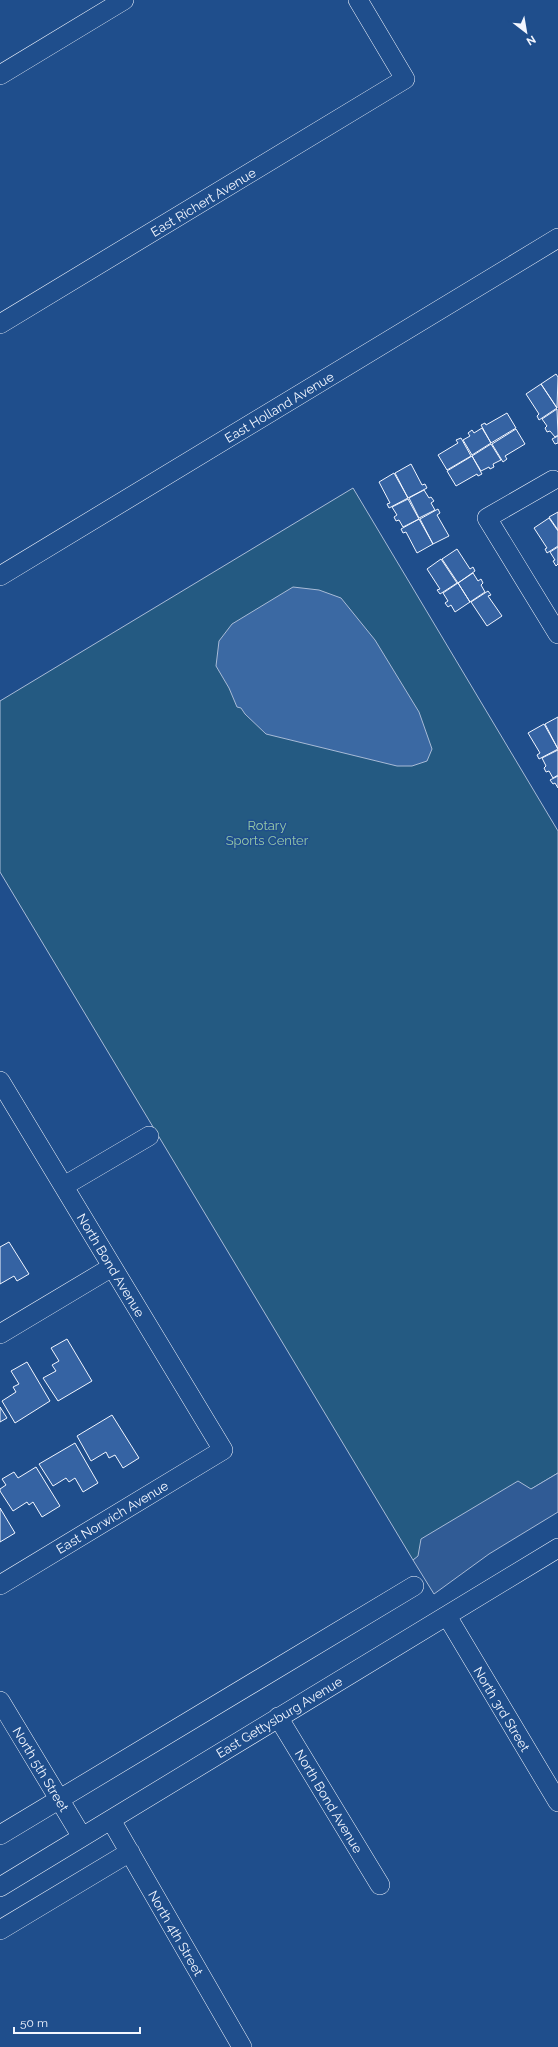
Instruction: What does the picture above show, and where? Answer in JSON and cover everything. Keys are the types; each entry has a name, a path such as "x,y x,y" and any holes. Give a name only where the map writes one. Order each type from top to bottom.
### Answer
{"street":[{"path":"0,75 124,0"},
{"name":"East Richert Avenue","path":"0,324 405,79 358,0"},
{"name":"East Holland Avenue","path":"0,576 558,238"},
{"path":"553,480 487,518 558,634"},
{"name":"North Bond Avenue","path":"0,1082 223,1450"},
{"path":"64,1186 149,1136"},
{"path":"0,1334 112,1267"},
{"name":"East Norwich Avenue","path":"0,1585 223,1450"},
{"name":"East Gettysburg Avenue","path":"0,1887 558,1548"},
{"path":"0,1836 414,1586"},
{"name":"North 3rd Street","path":"446,1616 558,1802"},
{"name":"North 5th Street","path":"0,1701 82,1837"},
{"name":"North Bond Avenue","path":"278,1717 380,1885"},
{"name":"North 4th Street","path":"111,1820 242,2047"},
{"path":"0,1930 130,1852"}],"green space":[{"name":"Rotary Sports Center","path":"353,488 558,831 558,1473 413,1560 0,872 0,701"}],"shaded area":[{"path":"293,587 319,590 341,598 375,640 419,712 432,749 427,761 412,766 397,766 266,734 245,714 241,708 237,707 229,688 216,666 219,641 232,624"},
{"path":"558,1473 558,1512 489,1554 434,1594 413,1560 418,1556 421,1539 518,1481 531,1489"}],"building":[{"path":"556,374 558,377 557,408 541,384"},
{"path":"541,384 557,408 539,420 537,416 539,414 526,394"},
{"path":"557,409 558,435 555,437 550,431 547,432 545,428 547,426 542,419"},
{"path":"507,413 516,428 491,443 481,425 485,423 486,425"},
{"path":"482,428 491,443 472,455 463,440 470,436 468,433 472,430 474,433"},
{"path":"516,429 525,444 505,456 507,459 503,462 492,444"},
{"path":"558,436 558,443 555,444 552,439"},
{"path":"461,438 471,456 447,470 438,455 458,443 456,440"},
{"path":"491,444 501,460 493,464 494,467 490,469 489,467 481,471 472,456"},
{"path":"472,456 482,474 478,476 477,474 456,486 447,471"},
{"path":"411,464 422,485 425,484 427,488 408,498 395,473"},
{"path":"394,473 408,498 389,508 387,504 390,503 379,482"},
{"path":"424,490 429,498 431,497 434,501 431,503 435,510 419,518 409,498"},
{"path":"408,499 419,519 403,527 399,520 396,521 394,517 397,515 392,507"},
{"path":"438,509 440,513 437,515 449,536 433,544 420,519"},
{"path":"558,512 558,530 549,517"},
{"path":"549,518 558,531 558,546 547,553 545,549 547,548 534,528"},
{"path":"419,519 433,544 417,553 406,532 403,533 401,529"},
{"path":"558,547 558,564 556,566 553,561 555,560 550,552"},
{"path":"457,549 470,569 473,567 475,571 458,583 442,559"},
{"path":"441,559 457,583 440,594 437,590 440,589 427,569"},
{"path":"473,573 478,581 481,579 483,583 481,585 485,592 470,602 458,583"},
{"path":"458,583 470,602 455,612 451,605 448,607 445,603 448,601 443,593"},
{"path":"488,591 491,595 488,596 502,616 487,626 471,602"},
{"path":"558,717 558,749 545,724"},
{"path":"544,724 558,749 539,759 537,755 540,753 528,733"},
{"path":"558,750 558,775 553,778 549,771 546,772 544,768 546,766 542,758"},
{"path":"558,776 558,788 555,783 553,784 550,780"},
{"path":"9,1242 29,1274 17,1281 14,1276 0,1284 0,1247"},
{"path":"67,1339 92,1381 58,1401 43,1378 56,1371 52,1365 59,1361 51,1348"},
{"path":"27,1362 50,1401 15,1423 2,1401 16,1392 13,1387 19,1384 11,1371"},
{"path":"0,1407 7,1418 0,1422"},
{"path":"112,1415 139,1458 123,1468 115,1455 109,1458 106,1452 91,1461 77,1436"},
{"path":"75,1443 98,1483 83,1492 75,1478 69,1482 66,1478 53,1486 39,1464"},
{"path":"36,1467 60,1506 42,1517 33,1502 29,1505 27,1502 13,1511 0,1491 0,1489 6,1485 2,1479 14,1472 18,1478"},
{"path":"0,1508 15,1533 0,1542"}]}
